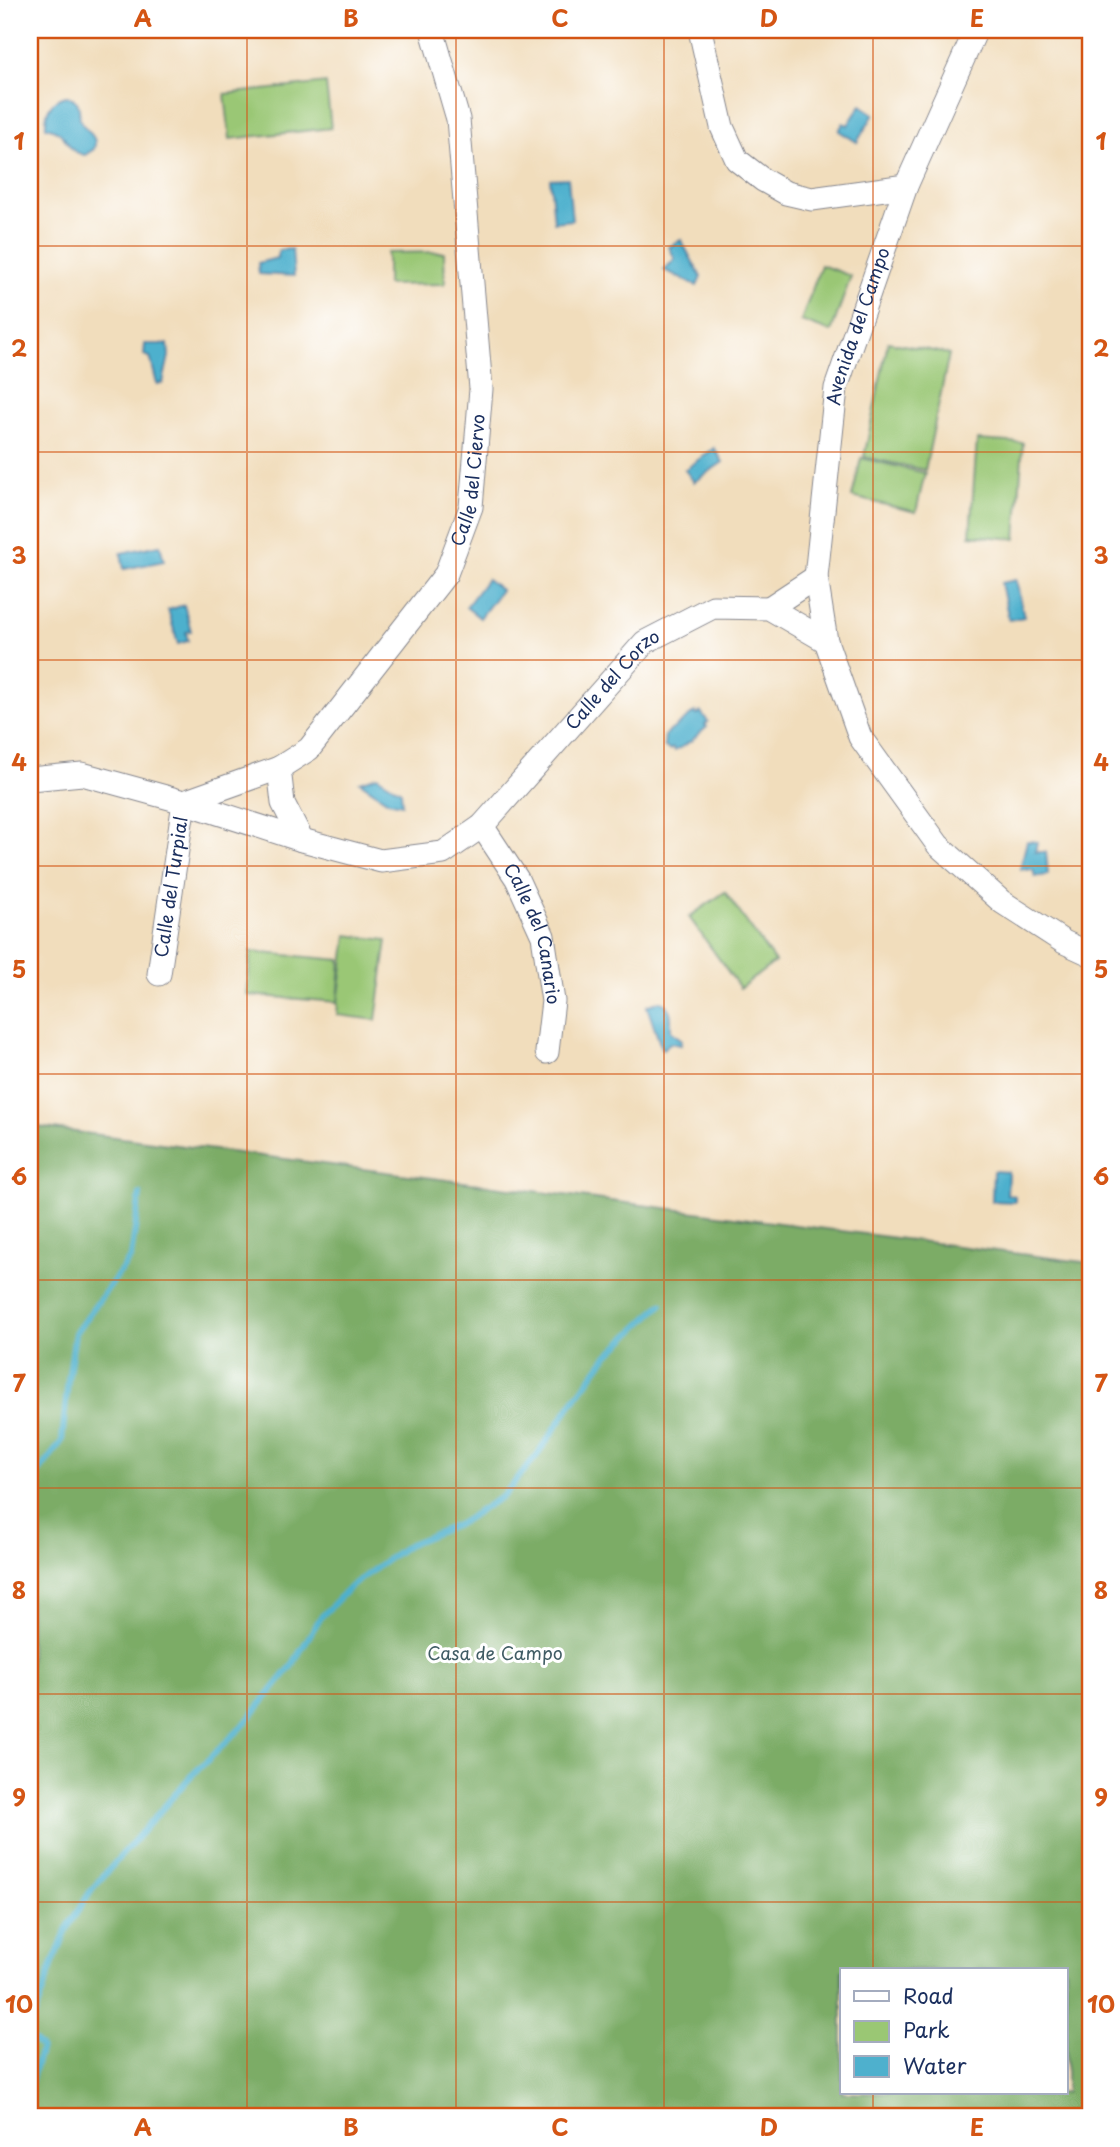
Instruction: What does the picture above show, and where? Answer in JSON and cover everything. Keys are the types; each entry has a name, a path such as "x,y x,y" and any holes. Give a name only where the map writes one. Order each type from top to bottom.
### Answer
{"street":[{"name":"Calle del Ciervo","path":"184,802 279,768 309,749 446,574 471,507 481,389 458,119 432,30"},
{"path":"700,30 722,127 737,160 763,180 786,193 812,199 906,186"},
{"name":"Avenida del Campo","path":"826,641 816,577 836,388 906,186 976,30"},
{"path":"769,608 816,577"},
{"name":"Calle del Corzo","path":"30,779 82,774 184,802 302,840 382,861 443,853 482,826 645,642 713,607 769,608 826,641"},
{"path":"826,641 860,737 938,845 1002,902 1064,942 1090,954"},
{"path":"279,768 283,803 302,840"},
{"name":"Calle del Turpial","path":"159,974 184,802"},
{"name":"Calle del Canario","path":"482,826 517,879 543,936 553,1001 547,1052"}],"green space":[{"path":"326,83 331,128 230,139 225,94"},
{"path":"444,252 445,284 387,285 387,253"},
{"path":"821,265 851,276 831,332 801,321"},
{"path":"888,342 949,354 925,470 864,457"},
{"path":"977,440 1023,443 1016,539 970,535"},
{"path":"861,458 925,473 916,512 852,497"},
{"path":"725,892 775,962 740,988 689,917"},
{"path":"347,935 387,940 376,1020 337,1015"},
{"path":"251,952 341,960 338,1002 247,995"},
{"name":"Casa de Campo","path":"30,1126 1090,1263 1090,2117 30,2117"}],"water":[{"path":"67,96 77,102 80,119 93,136 94,149 85,155 74,151 62,135 46,127 50,107 61,97"},
{"path":"861,105 874,114 857,142 839,131 843,123 848,125"},
{"path":"568,178 572,220 554,222 550,179"},
{"path":"681,240 701,277 697,286 664,270 675,259 669,247"},
{"path":"292,249 294,276 259,274 258,263 277,258 279,250"},
{"path":"145,344 168,344 169,356 163,383 157,384 150,357 144,355"},
{"path":"714,448 723,462 694,482 685,470"},
{"path":"160,545 164,561 124,569 121,553"},
{"path":"487,579 501,590 480,618 466,607"},
{"path":"1016,580 1024,617 1009,620 1001,583"},
{"path":"184,605 191,631 186,632 188,641 178,644 168,610"},
{"path":"695,712 697,715 701,712 708,722 705,725 707,727 675,751 673,748 669,750 664,746 665,735"},
{"path":"377,776 401,791 402,804 388,801 360,782"},
{"path":"1027,841 1037,842 1035,852 1046,852 1048,875 1035,877 1033,870 1020,869"},
{"path":"660,1001 669,1010 671,1031 682,1040 681,1045 670,1043 663,1049 661,1047 647,1006"},
{"path":"993,1171 1008,1172 1007,1195 1015,1196 1015,1202 992,1201"}],"waterway":[{"path":"30,1484 62,1441 75,1333 131,1257 140,1194"},
{"path":"30,2028 70,1923 92,1889 190,1777 242,1727 291,1667 320,1618 350,1587 407,1545 459,1524 504,1495 538,1454 606,1357 662,1304"},
{"path":"30,2032 32,2039 41,2048 30,2085"}]}
